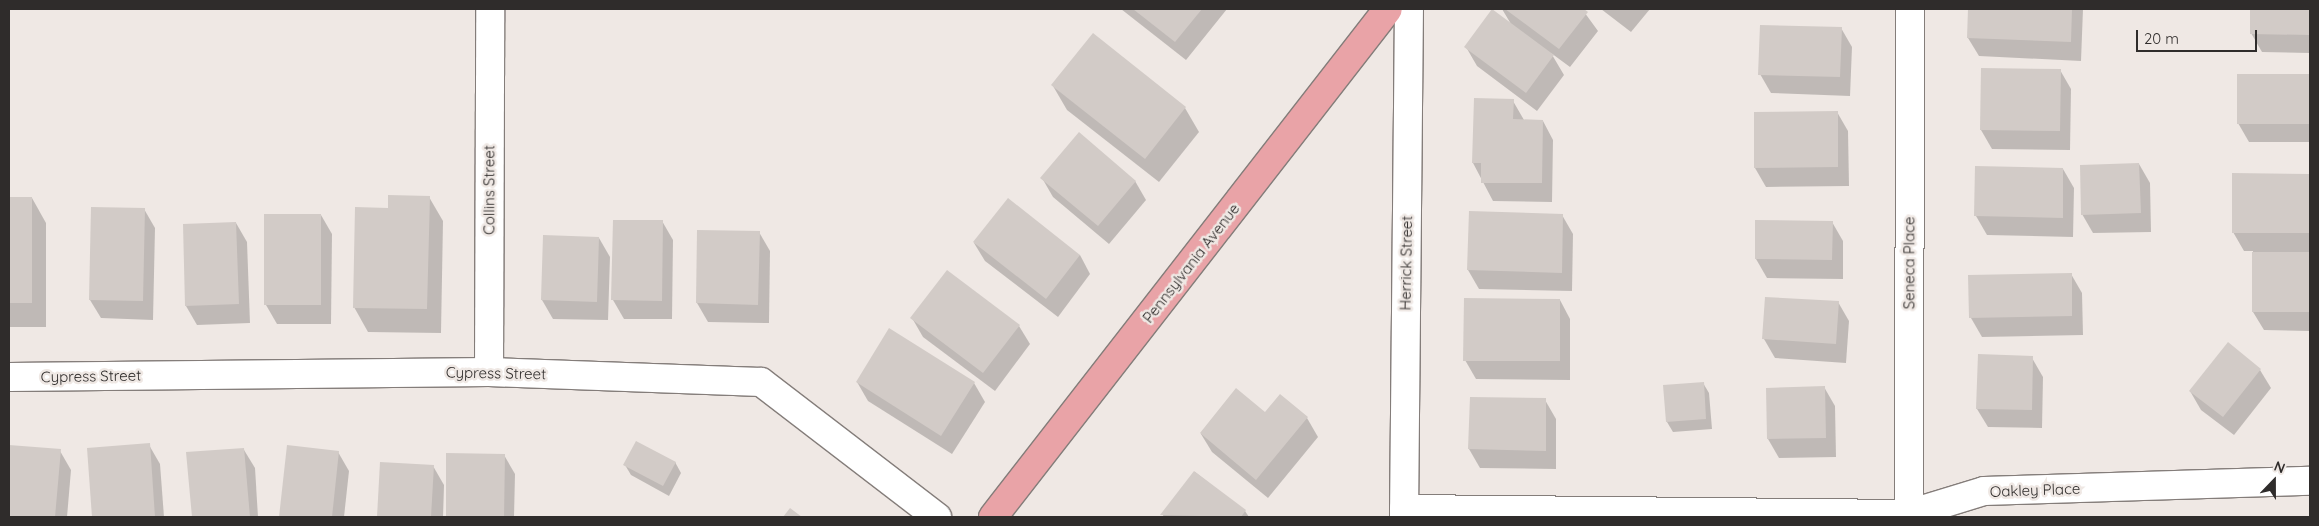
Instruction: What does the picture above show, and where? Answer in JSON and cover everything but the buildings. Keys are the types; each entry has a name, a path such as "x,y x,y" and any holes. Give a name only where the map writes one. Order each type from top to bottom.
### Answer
{"main road":[{"name":"Pennsylvania Avenue","path":"993,517 1388,9"}],"street":[{"name":"Collins Street","path":"489,372 490,9"},
{"name":"Herrick Street","path":"1404,513 1409,9"},
{"name":"Seneca Place","path":"1909,516 1910,9"},
{"name":"Cypress Street","path":"9,377 489,372 761,382 937,517"},
{"name":"Oakley Place","path":"1404,513 1909,516 1984,491 2310,481"}]}
